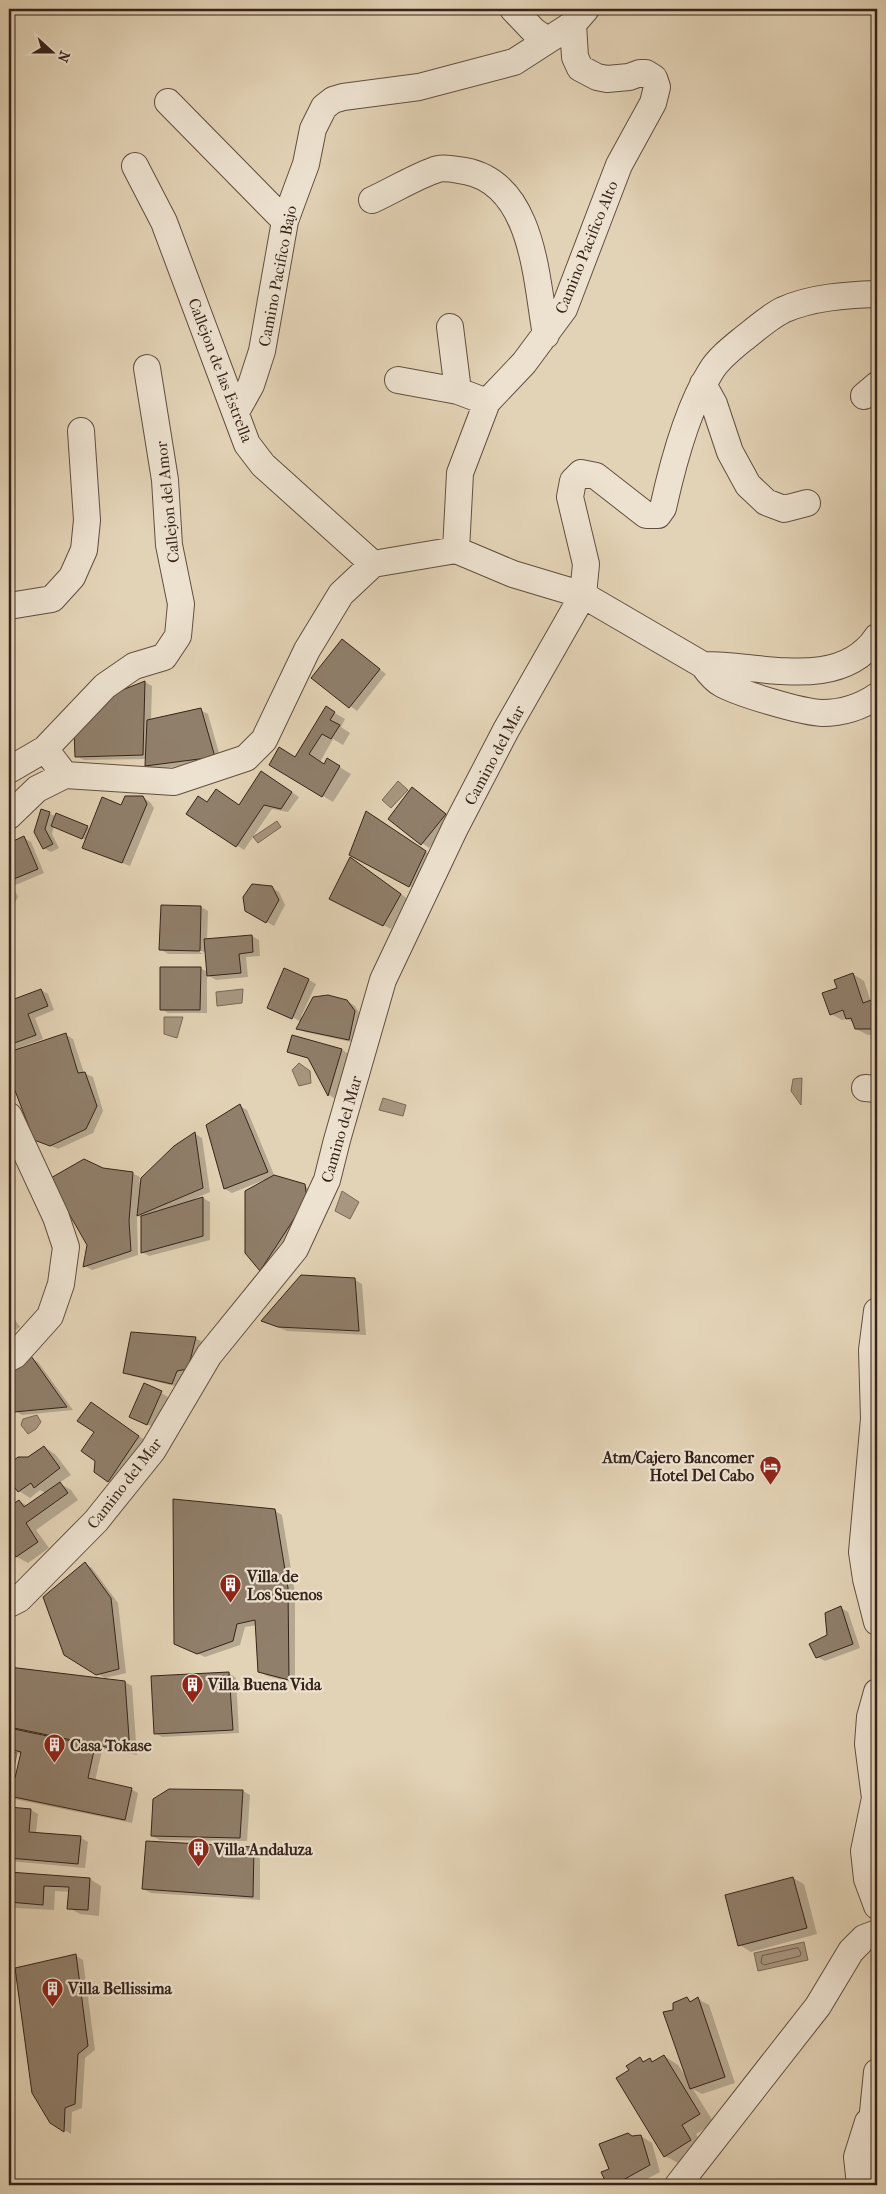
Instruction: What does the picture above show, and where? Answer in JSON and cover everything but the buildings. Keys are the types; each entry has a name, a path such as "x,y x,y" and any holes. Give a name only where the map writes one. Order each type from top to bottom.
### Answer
{"street":[{"path":"513,9 534,31 547,40"},
{"name":"Camino Pacifico Bajo","path":"236,412 251,385 262,351 285,220 306,164 313,129 324,107 333,100 395,92 514,62 579,16"},
{"name":"Camino Pacifico Alto","path":"456,550 460,473 487,402 524,363 564,309 618,166 653,103 657,87 654,78 646,73 607,79 597,77 580,68 575,57 579,16"},
{"path":"168,102 285,220"},
{"name":"Callejon de las Estrella","path":"135,166 164,222 247,444 262,465 374,564"},
{"path":"372,200 439,169 477,174 495,184 512,203 529,241 546,335"},
{"path":"583,595 586,564 570,497 573,481 581,473 596,476 646,515 658,515 664,508 681,442 703,384 712,369 732,347 782,310 802,303 850,295 877,294"},
{"path":"450,327 458,391"},
{"name":"Callejon del Amor","path":"9,770 45,748 105,686 134,666 164,656 178,636 181,604 169,545 165,480 147,368"},
{"path":"398,380 458,391 487,402"},
{"path":"703,384 714,404 730,452 748,485 766,502 784,509 807,503"},
{"path":"9,606 52,599 72,577 84,550 87,520 81,431"},
{"path":"9,816 37,789 65,775 174,782 246,758 264,740 307,650 341,594 374,564 456,550 513,574 583,595 703,664 710,674 721,683 769,700 821,713 840,712 856,707 877,696"},
{"name":"Camino del Mar","path":"9,1604 19,1599 96,1520 153,1450 209,1356 295,1249 327,1180 383,980 455,828 506,730 583,595"},
{"path":"703,664 786,671 827,671 850,661 874,642 877,637"},
{"path":"45,748 65,775"},
{"path":"9,1116 56,1217 66,1247 61,1284 50,1316 15,1355 9,1358"},
{"path":"877,1311 872,1350 874,1419 862,1552 866,1579 877,1622"},
{"path":"877,1692 870,1717 868,1744 875,1798 864,1851 866,1879 877,1906"},
{"path":"678,2185 818,2006 851,1951 864,1938 877,1933"},
{"path":"877,2072 875,2112 877,2173"},
{"path":"860,2185 857,2157 862,2138 875,2112"}],"water":[{"path":"398,781 408,790 391,808 382,800"},
{"path":"277,821 281,827 258,843 253,837"},
{"path":"243,989 242,1003 217,1006 216,992"},
{"path":"164,1017 183,1017 177,1038 164,1034"},
{"path":"299,1063 310,1071 311,1083 299,1086 292,1070"},
{"path":"802,1078 801,1105 791,1091 793,1079"},
{"path":"383,1098 406,1105 403,1116 379,1110"},
{"path":"342,1191 359,1202 350,1219 335,1211"},
{"path":"37,1415 41,1422 36,1429 28,1434 21,1425 23,1419"},
{"path":"9,1751 17,1753 13,1773 9,1772"},
{"path":"804,1942 808,1960 758,1971 754,1953"}],"place":[{"name":"Atm/Cajero Bancomer Hotel Del Cabo","path":"770,1485"},
{"name":"Villa de Los Suenos","path":"231,1604"},
{"name":"Villa Buena Vida","path":"192,1703"},
{"name":"Casa Tokase","path":"54,1764"},
{"name":"Villa Andaluza","path":"198,1868"},
{"name":"Villa Bellissima","path":"52,2007"}]}
